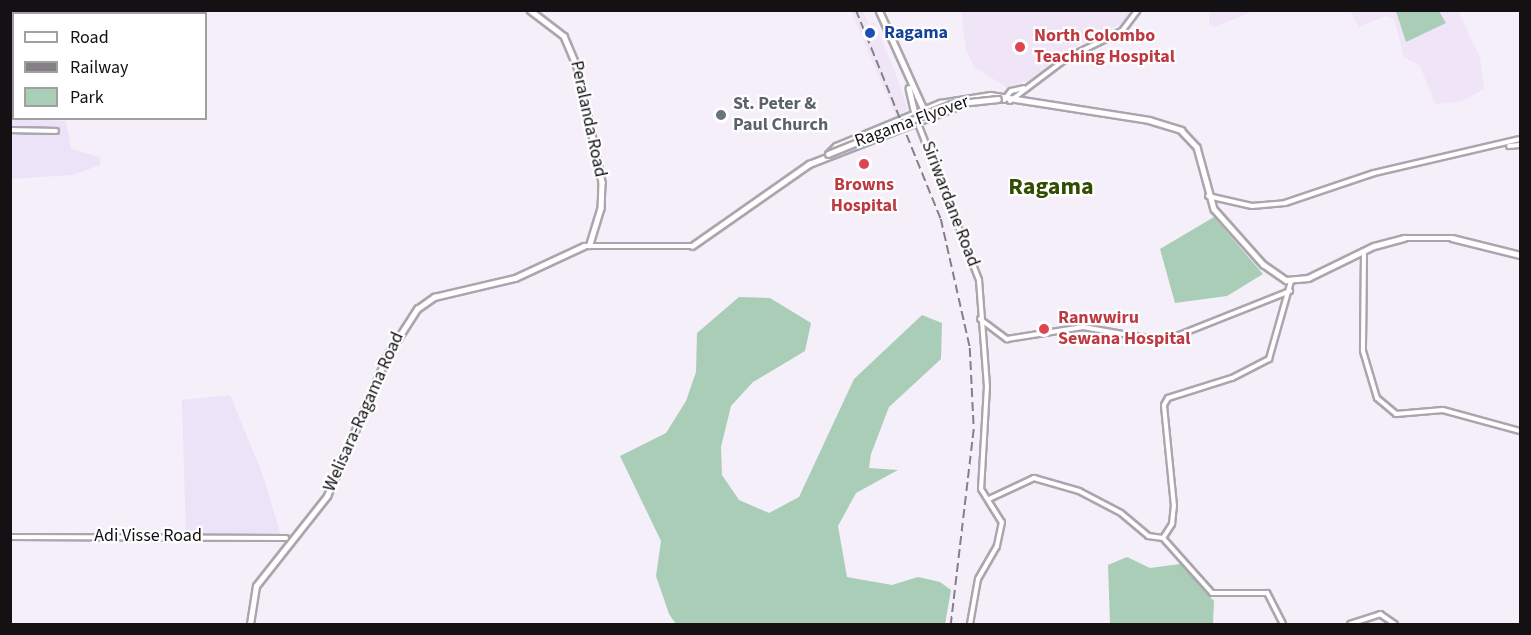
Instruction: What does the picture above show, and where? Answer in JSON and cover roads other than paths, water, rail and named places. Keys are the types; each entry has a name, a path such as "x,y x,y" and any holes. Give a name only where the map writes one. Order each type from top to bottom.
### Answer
{"main road":[{"name":"Peralanda Road","path":"530,10 564,36 578,69 602,182 601,208 590,245"},
{"path":"879,10 908,82 927,117"},
{"path":"908,82 917,121"},
{"path":"828,154 836,146 924,110 980,94 1004,100 1138,117 1180,130 1197,147 1208,196 1222,220 1263,264 1291,281 1308,278 1364,250 1398,239 1442,237 1521,255"},
{"path":"828,154 927,117 1004,100"},
{"name":"Ragama Flyover","path":"828,154 951,104 1004,100"},
{"name":"Welisara-Ragama Road","path":"249,624 256,586 306,527 336,481 388,354 411,314 434,297 514,278 590,245 692,246 715,234 771,188 828,154"}],"street":[{"path":"1004,100 1011,91 1028,88 1083,48 1122,30 1138,10"},
{"name":"Siriwardane Road","path":"917,121 979,280 980,319 987,386 981,489 1000,516 1001,533 978,579 970,624"},
{"path":"10,130 56,131"},
{"path":"1507,146 1521,139"},
{"path":"1208,196 1252,206 1285,203 1374,173 1507,146 1521,146"},
{"path":"1364,250 1363,351 1377,398 1396,414 1443,410 1521,431"},
{"path":"1163,538 1172,524 1174,506 1164,405 1168,398 1232,378 1269,359 1291,290 1291,281"},
{"path":"980,319 1007,339 1083,327 1151,339 1174,338 1291,290"},
{"path":"989,499 1034,478 1079,491 1121,513 1140,531 1163,538 1212,593 1267,593 1283,624"},
{"name":"Adi Visse Road","path":"10,537 286,538"},
{"path":"1350,624 1380,614 1395,624"}],"railway":[{"path":"856,10 941,219 970,348 974,429 951,624"}],"place":[{"name":"Ragama","path":"870,33"},
{"name":"North Colombo Teaching Hospital","path":"1020,47"},
{"name":"St. Peter & Paul Church","path":"721,115"},
{"name":"Browns Hospital","path":"864,164"},
{"name":"Ranwwiru Sewana Hospital","path":"1044,329"}],"district":[{"name":"Ragama","path":"1051,187"}]}
